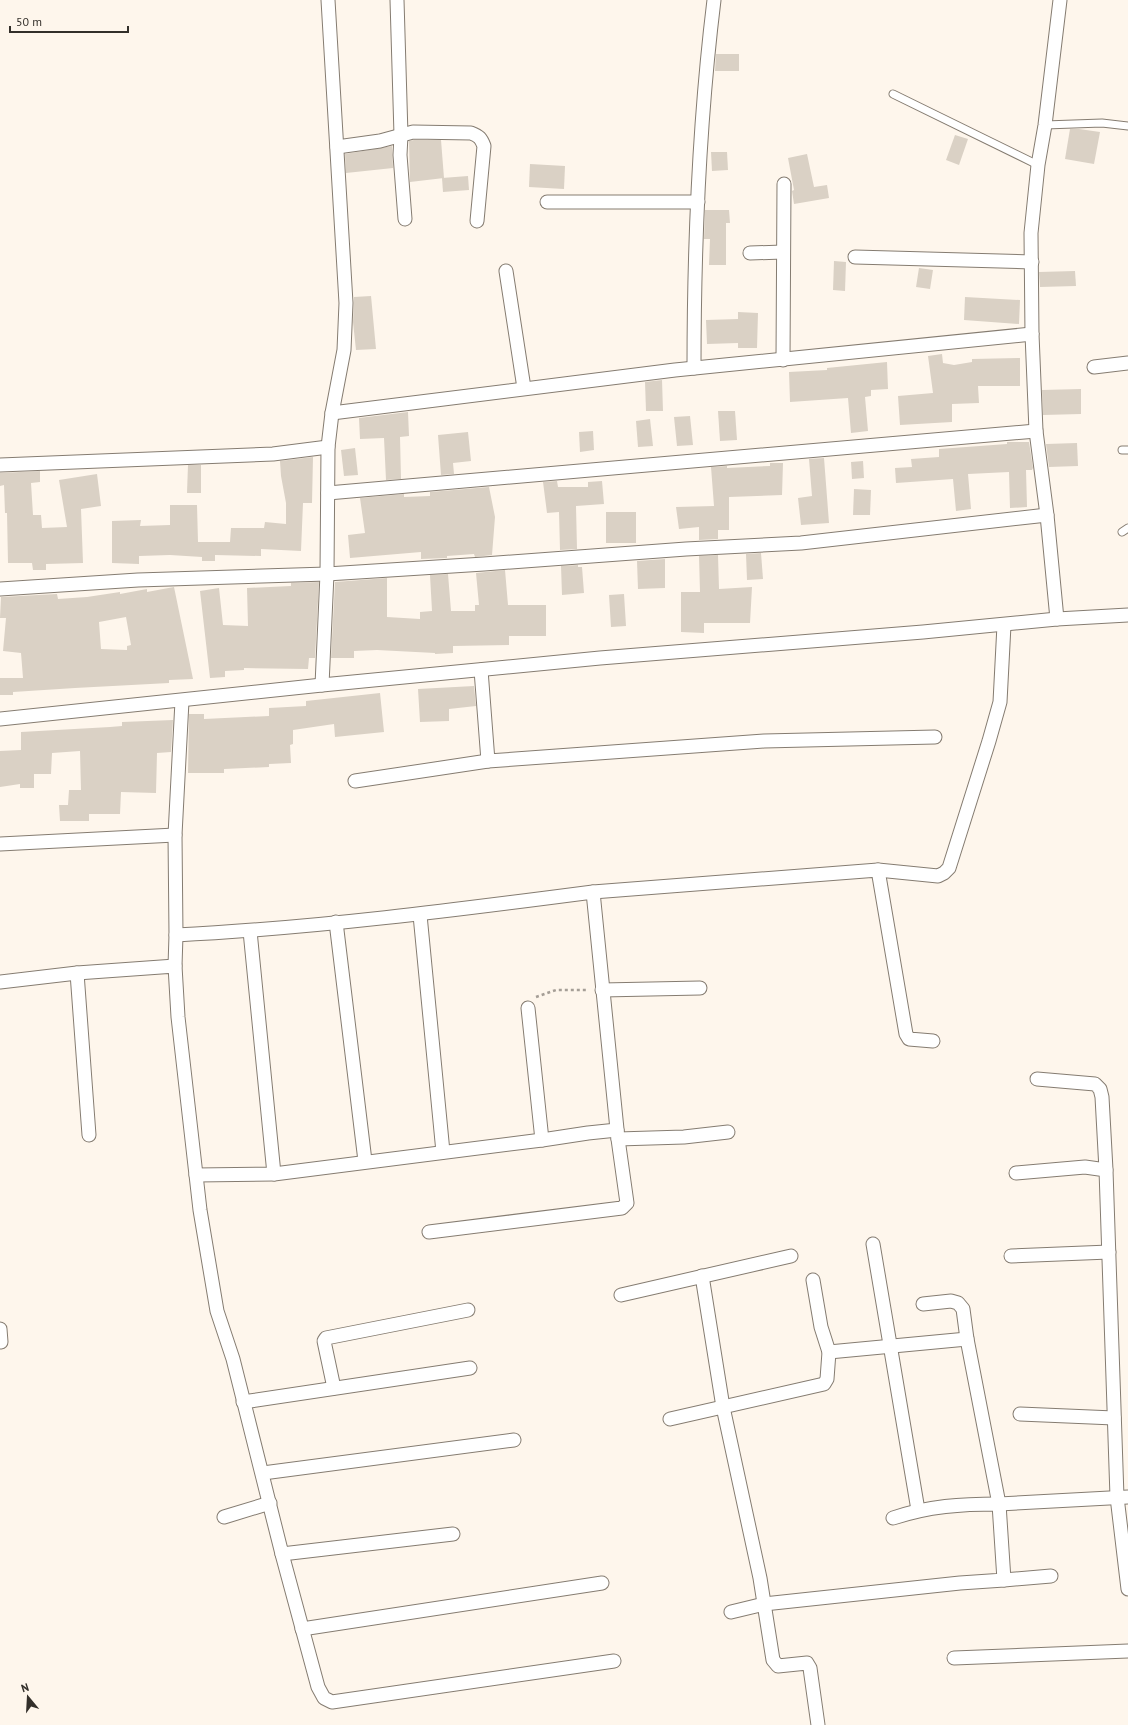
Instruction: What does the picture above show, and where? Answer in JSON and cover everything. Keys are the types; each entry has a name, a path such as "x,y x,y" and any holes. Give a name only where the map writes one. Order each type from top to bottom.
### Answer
{"street":[{"path":"322,685 327,574 328,447 332,413 344,350 346,303 328,0"},
{"path":"397,0 401,135 400,155 405,219"},
{"path":"694,368 694,279 698,202 706,64 714,0"},
{"path":"1057,620 1047,515 1036,431 1032,334 1031,233 1038,165 1045,125 1060,0"},
{"path":"337,147 380,141 413,132 427,131 471,133 481,138 484,146 477,221"},
{"path":"783,360 784,184"},
{"path":"547,202 698,202"},
{"path":"750,253 783,252"},
{"path":"855,257 1032,262"},
{"path":"506,271 524,388"},
{"path":"332,413 694,368 1032,334"},
{"path":"1094,367 1128,363"},
{"path":"328,494 1036,431"},
{"path":"0,465 273,454 328,447"},
{"path":"0,588 138,580 327,574 686,549 801,544 1047,515"},
{"path":"0,719 481,670 1128,615"},
{"path":"176,935 250,931 420,915 593,892 878,870 938,876 949,868 1000,702 1004,625"},
{"path":"481,670 488,761"},
{"path":"182,701 175,835 175,966 178,1017 200,1210 217,1311 233,1359 282,1554 318,1687 324,1698 332,1702 614,1661"},
{"path":"355,780 488,761 764,741 936,737"},
{"path":"0,844 175,835"},
{"path":"878,870 906,1034 909,1039 933,1041"},
{"path":"429,1232 622,1208 627,1203 602,990 593,892"},
{"path":"420,915 443,1152"},
{"path":"336,922 365,1161"},
{"path":"250,931 274,1174"},
{"path":"0,982 77,973 175,966"},
{"path":"77,973 89,1136"},
{"path":"602,990 700,988"},
{"path":"528,1008 542,1140"},
{"path":"1037,1078 1095,1084 1100,1089 1102,1097 1106,1170 1114,1418 1122,1497 1128,1589"},
{"path":"196,1175 274,1174 365,1161 542,1140 588,1132 618,1135 684,1137 728,1132"},
{"path":"1016,1173 1085,1167 1106,1170"},
{"path":"873,1244 918,1510"},
{"path":"1011,1256 1109,1252"},
{"path":"621,1295 791,1256"},
{"path":"702,1276 723,1407 760,1578 773,1660 778,1666 806,1663 810,1668 818,1725"},
{"path":"670,1418 824,1384 827,1379 829,1352 822,1327 813,1280"},
{"path":"923,1304 951,1301 958,1303 963,1309 967,1339 999,1504 1004,1580"},
{"path":"334,1388 324,1341 326,1338 468,1310"},
{"path":"829,1352 967,1339"},
{"path":"243,1402 470,1368"},
{"path":"1020,1414 1114,1418"},
{"path":"262,1473 514,1440"},
{"path":"893,1518 918,1510 975,1504 1122,1497"},
{"path":"224,1517 270,1504"},
{"path":"282,1554 453,1534"},
{"path":"731,1612 764,1604 960,1583 1051,1576"},
{"path":"302,1629 602,1583"},
{"path":"954,1658 1128,1651"}],"lane":[{"path":"893,94 1038,165"},
{"path":"1045,125 1102,123 1128,126"}],"path":[{"path":"528,1008 535,997 556,990 602,990"}],"building":[{"path":"716,54 739,54 739,71 715,71"},
{"path":"1070,129 1100,132 1094,164 1065,159"},
{"path":"955,135 968,139 959,165 946,160"},
{"path":"441,140 444,178 410,182 409,141"},
{"path":"392,146 393,168 346,173 345,154"},
{"path":"711,152 727,152 728,170 712,171"},
{"path":"807,154 814,187 827,185 829,198 794,204 792,191 794,190 788,158"},
{"path":"530,164 565,166 564,189 529,187"},
{"path":"468,176 469,190 443,192 442,178"},
{"path":"705,210 729,210 730,223 726,223 726,265 709,265 710,239 704,239"},
{"path":"834,261 846,262 845,291 833,290"},
{"path":"919,268 933,270 930,289 916,287"},
{"path":"1075,271 1076,286 1040,287 1039,272"},
{"path":"371,296 376,349 356,350 353,322 354,297"},
{"path":"965,297 1020,300 1019,324 964,320"},
{"path":"738,312 758,313 757,348 738,348 738,343 707,344 706,320 738,319"},
{"path":"942,354 943,363 954,365 972,362 972,359 1020,358 1020,386 978,386 979,403 952,404 952,422 900,425 898,396 933,393 928,356"},
{"path":"887,362 888,389 871,390 871,396 865,397 868,431 851,433 848,398 790,402 789,372 827,370 827,368"},
{"path":"662,380 663,411 646,411 645,382"},
{"path":"1081,389 1081,414 1043,415 1042,390"},
{"path":"718,411 735,411 737,440 720,441"},
{"path":"408,412 409,436 400,437 401,479 386,480 384,438 360,439 359,418"},
{"path":"690,416 693,445 677,446 674,417"},
{"path":"650,419 653,446 638,447 636,421"},
{"path":"593,431 594,450 580,452 579,432"},
{"path":"468,432 471,461 453,463 454,474 441,475 438,435"},
{"path":"1007,442 1029,442 1033,468 1032,470 1026,470 1027,507 1010,508 1009,472 968,474 971,509 956,511 953,479 896,483 895,468 912,467 911,459 939,457 939,449 1007,444"},
{"path":"1077,443 1078,466 1049,467 1046,444"},
{"path":"355,448 358,475 344,476 341,450"},
{"path":"313,457 312,503 303,503 301,551 261,549 261,556 215,555 215,561 202,561 202,557 170,555 139,556 139,564 112,563 112,521 141,520 140,526 170,525 170,505 197,505 198,542 230,542 231,528 264,528 265,522 286,524 286,503 280,461"},
{"path":"824,458 829,523 801,525 798,498 812,496 809,459"},
{"path":"863,461 864,478 852,479 851,462"},
{"path":"770,463 783,463 782,495 729,497 729,530 718,530 718,539 699,540 699,527 679,529 676,507 714,506 711,467 727,466 727,468 770,466"},
{"path":"188,465 201,465 201,493 187,493"},
{"path":"40,471 40,482 31,483 33,515 41,515 42,528 67,527 59,480 97,474 101,506 81,509 83,563 46,564 46,570 33,570 32,563 8,563 7,513 5,513 4,485 0,486 0,473"},
{"path":"557,481 558,487 588,487 588,482 602,481 604,504 576,506 577,549 560,550 559,512 547,513 543,482"},
{"path":"489,487 495,517 492,555 475,557 474,554 447,556 447,558 421,559 421,552 350,558 348,535 365,533 360,498 404,494 404,497 430,496 430,492"},
{"path":"854,489 871,490 870,515 853,515"},
{"path":"606,512 636,512 636,543 606,543"},
{"path":"761,553 763,579 747,580 746,554"},
{"path":"718,555 719,589 752,587 750,623 704,623 704,633 681,632 681,592 700,592 699,556"},
{"path":"665,559 665,588 638,589 637,561"},
{"path":"578,565 578,567 582,567 584,593 562,595 561,566"},
{"path":"505,570 508,605 546,605 546,636 509,636 509,645 453,646 453,653 435,654 377,650 354,651 354,658 331,658 335,582 387,578 387,617 420,619 420,612 432,611 430,575 448,574 451,611 475,611 475,605 479,605 476,573"},
{"path":"319,582 315,658 309,658 308,669 244,668 244,670 225,671 225,677 210,678 200,591 219,588 223,625 248,626 247,588 291,586 291,583"},
{"path":"174,587 193,679 169,680 169,683 13,692 13,695 0,695 0,678 23,678 21,653 3,651 6,618 0,618 1,597 57,594 58,599 87,597 120,592 120,594 147,589 147,592","holes":["126,617 131,645 127,646 127,650 101,649 99,622"]},
{"path":"624,594 626,626 611,627 609,595"},
{"path":"474,686 476,706 449,709 449,721 420,722 418,689"},
{"path":"380,693 384,732 335,737 334,724 293,730 293,744 290,745 291,763 269,764 269,767 224,769 224,773 188,773 189,714 204,714 204,719 269,716 269,708 306,706 306,701"},
{"path":"173,720 171,752 157,753 156,793 121,792 120,814 89,814 89,821 60,821 59,805 68,805 69,790 81,790 80,751 52,753 51,774 34,774 34,788 20,788 20,784 0,787 0,751 21,750 21,732 122,726 122,722"}]}
